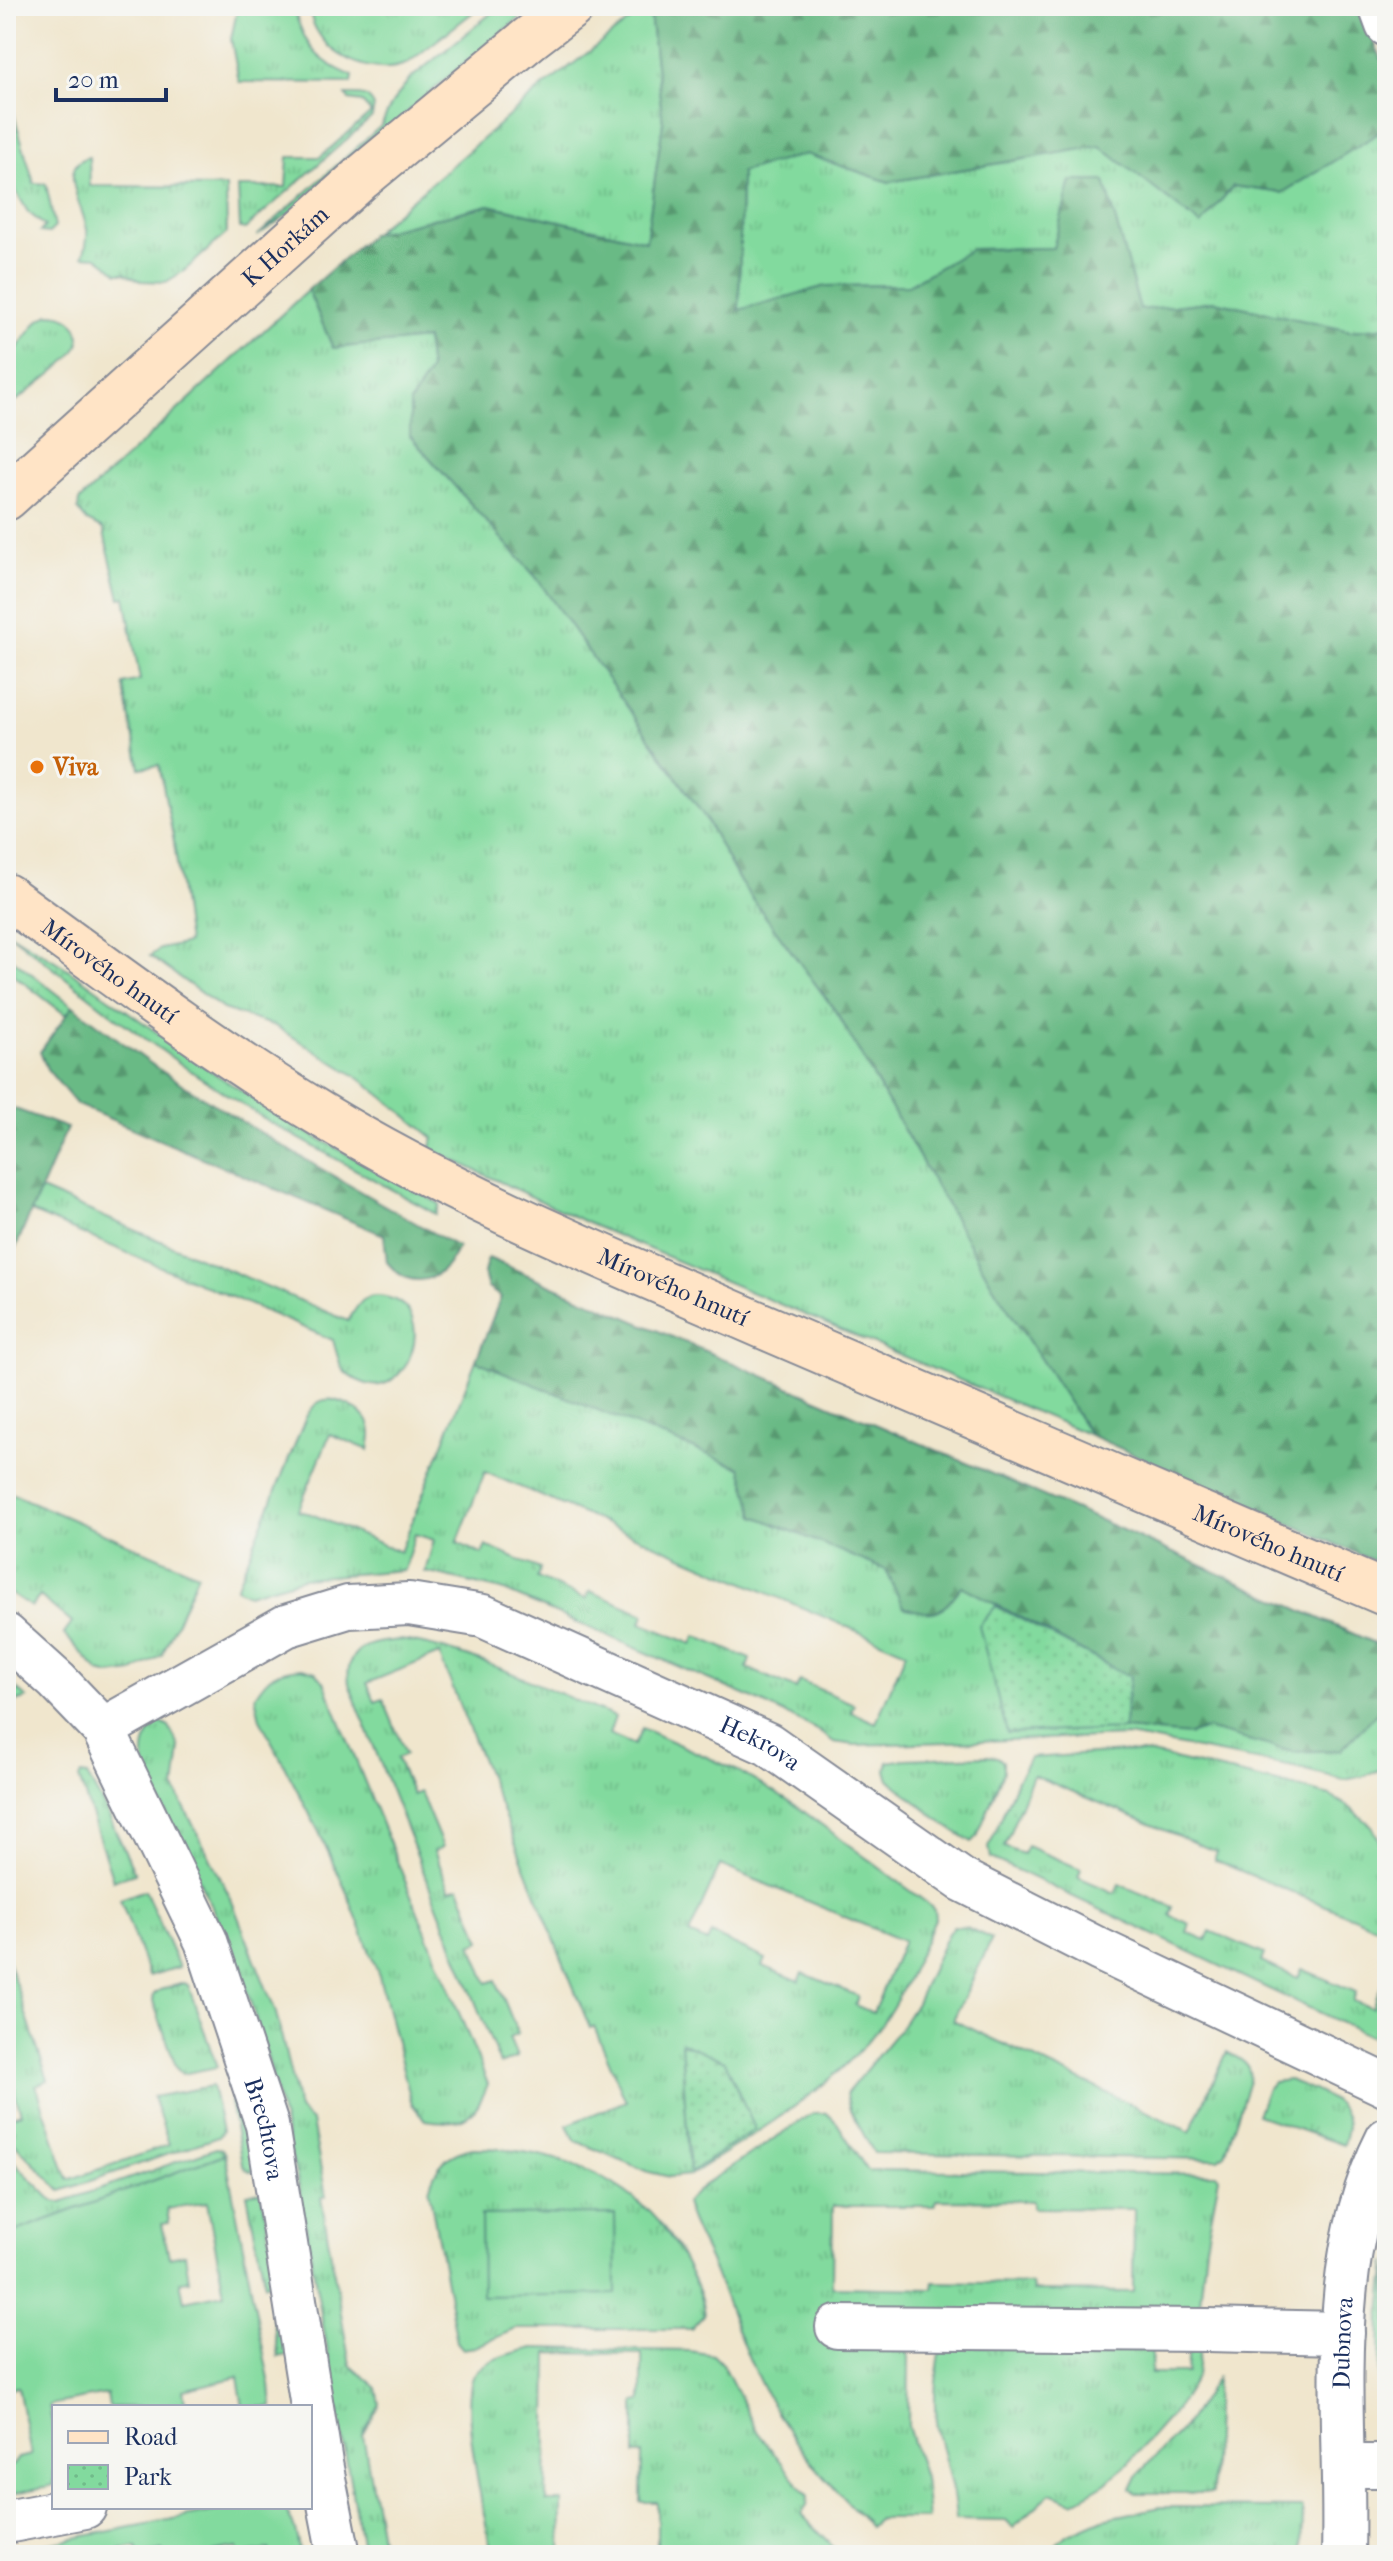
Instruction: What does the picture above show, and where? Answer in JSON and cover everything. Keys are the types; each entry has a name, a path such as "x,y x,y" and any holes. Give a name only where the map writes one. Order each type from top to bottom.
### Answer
{"main road":[{"name":"K Horkám","path":"14,486 361,178 572,6"},
{"name":"Mírového hnutí","path":"6,896 243,1064 322,1115 425,1172 637,1271 1387,1594"}],"street":[{"path":"1380,6 1387,25"},
{"name":"Hekrova","path":"103,1729 286,1626 348,1607 409,1604 483,1616 768,1744 962,1880 1100,1950 1387,2086"},
{"name":"Brechtova","path":"6,1635 57,1681 103,1729 206,1941 267,2125 307,2405"},
{"name":"Dubnova","path":"1343,2555 1343,2333 1347,2275 1358,2215 1375,2163 1387,2139"},
{"path":"837,2327 1343,2333"},
{"name":"Brechtova","path":"312,2436 339,2555"},
{"path":"1344,2466 1387,2466"},
{"path":"6,2522 74,2509"}],"green space":[{"path":"238,6 293,6 313,50 329,64 353,76 352,83 239,82 231,39"},
{"path":"308,6 481,6 408,63 383,68 357,63 334,50 317,31"},
{"path":"500,6 534,6 301,205 257,236 381,126 392,103 410,79"},
{"path":"649,6 663,123 646,241 489,205 372,234 539,90"},
{"path":"649,6 1358,6 1387,71 1387,128 1282,193 1233,186 1201,225 1100,146 889,182 806,154 741,172 739,310 826,286 908,285 972,249 1053,248 1071,181 1105,181 1140,310 1215,301 1350,331 1387,327 1387,1567 1090,1435 993,1286 837,1013 740,882 704,816 536,577 410,436 410,403 430,370 426,339 333,348 308,290 372,234 489,205 646,241 663,123"},
{"path":"6,88 34,183 46,184 55,227 49,233 40,232 45,226 28,212 6,174"},
{"path":"346,95 369,99 374,106 372,117 245,229 240,228 238,187 286,187 288,157 320,157 371,113 362,102 349,100"},
{"path":"1387,128 1387,327 1350,331 1215,301 1140,310 1104,181 1071,182 1054,248 972,249 908,285 826,286 739,311 741,171 806,154 889,182 1100,146 1233,186 1282,193"},
{"path":"89,157 90,186 226,187 227,233 184,271 166,282 141,281 118,273 97,257 83,256 87,230 73,178 79,162"},
{"path":"6,261 15,287 6,313"},
{"path":"308,290 333,348 426,339 430,370 410,403 410,436 536,577 704,816 740,882 837,1013 993,1286 1090,1435 592,1225 430,1149 434,1138 361,1079 275,1026 223,1009 150,956 160,949 188,943 174,842 159,765 140,768 123,684 140,680 125,597 120,598 103,529 87,521 78,510 79,501"},
{"path":"49,314 65,317 74,324 79,336 77,348 62,365 6,409 6,363 38,321"},
{"path":"6,931 65,967 217,1075 310,1134 440,1204 436,1214 271,1123 189,1070"},
{"path":"6,954 73,1006 66,1015 6,969"},
{"path":"73,1006 194,1092 458,1247 452,1259 445,1268 427,1279 407,1278 387,1262 384,1235 77,1105 47,1069 40,1052"},
{"path":"15,1109 67,1128 6,1270 6,1110"},
{"path":"41,1190 348,1321 358,1305 371,1296 385,1297 402,1305 412,1318 415,1334 405,1367 393,1379 380,1385 358,1381 343,1370 333,1340 31,1212"},
{"path":"488,1258 1113,1526 1387,1649 1387,1767 1344,1780 1294,1767 1128,1736 855,1745 834,1742 812,1727 756,1700 502,1590 425,1572 434,1540 415,1534 404,1570 303,1578 248,1594 236,1588 306,1417 315,1405 325,1400 347,1404 366,1418 371,1431 369,1450 330,1434 298,1511 400,1552 501,1297 488,1288 484,1273","holes":["485,1472 906,1652 876,1723 851,1712 854,1704 800,1681 796,1689 747,1668 750,1659 696,1636 692,1644 641,1623 644,1614 590,1591 586,1599 537,1578 540,1569 486,1546 482,1554 457,1543"]},
{"path":"488,1258 1113,1526 1387,1649 1387,1707 1378,1712 1341,1750 1293,1752 1206,1729 1189,1735 1123,1729 1130,1677 962,1586 937,1611 924,1612 903,1607 886,1570 755,1516 741,1468 476,1361 501,1297 488,1288 484,1273"},
{"path":"6,1491 198,1574 162,1655 133,1672 110,1675 99,1672 64,1634 72,1623 40,1596 31,1607 6,1590"},
{"path":"996,1606 1130,1677 1123,1729 1007,1733 979,1626"},
{"path":"389,1641 427,1645 481,1661 615,1717 609,1734 634,1745 642,1728 738,1771 795,1805 927,1903 934,1910 935,1919 902,1990 870,2039 824,2084 798,2104 690,2175 670,2177 649,2172 576,2141 567,2125 626,2101 594,2026 590,2028 439,1654 367,1683 375,1702 383,1699 406,1754 397,1758 412,1795 420,1792 443,1847 434,1851 450,1890 459,1887 481,1941 472,1945 487,1983 496,1980 518,2034 509,2038 517,2057 500,2064 349,1684 348,1671 355,1654 369,1645","holes":["720,1865 903,1941 873,2013 855,2005 858,1996 803,1973 799,1981 763,1966 766,1959 711,1934 707,1942 689,1934","681,2043 755,2129 690,2172"]},
{"path":"302,1668 316,1672 324,1682 488,2084 478,2106 458,2120 425,2120 412,2104 379,1976 348,1895 260,1719 255,1696 265,1683 274,1674"},
{"path":"6,1680 27,1698 6,1705"},
{"path":"158,1721 169,1727 180,1748 175,1789 231,1899 276,2013 299,2110 312,2122 326,2196 321,2198 350,2365 377,2388 380,2404 363,2435 384,2555 363,2555 299,2187 268,2059 244,1981 211,1905 145,1770 145,1744"},
{"path":"1126,1752 1152,1754 1307,1790 1330,1796 1348,1806 1372,1826 1387,1855 1387,1931 1214,1860 1217,1852 1033,1775 1004,1847 1023,1854 1027,1846 1081,1869 1078,1877 1115,1893 1119,1884 1173,1907 1170,1915 1190,1924 1187,1932 1206,1940 1210,1931 1264,1954 1261,1962 1298,1978 1302,1969 1356,1992 1353,2001 1372,2008 1387,1973 1387,2037 1373,2038 991,1858 989,1847 1017,1780 1030,1758"},
{"path":"987,1756 1003,1761 1003,1772 977,1837 972,1842 945,1825 889,1780 886,1770 888,1762 906,1759"},
{"path":"81,1775 87,1776 106,1810 135,1873 113,1880 79,1778"},
{"path":"145,1890 179,1967 149,1976 120,1899"},
{"path":"953,1926 966,1927 992,1939 953,2020 1190,2132 1227,2052 1244,2063 1249,2070 1249,2081 1225,2154 1218,2159 874,2153 850,2110 846,2094 899,2030 916,2003"},
{"path":"6,1955 48,2080 36,2085 68,2180 169,2145 153,2097 212,2086 222,2131 218,2137 61,2191 6,2134 6,2118 21,2113 6,2065"},
{"path":"184,1983 188,1985 217,2067 182,2074 177,2069 153,2001 154,1994 160,1990"},
{"path":"681,2042 725,2061 755,2129 690,2172"},
{"path":"1289,2080 1316,2091 1340,2108 1347,2126 1343,2145 1257,2115 1266,2090 1273,2082"},
{"path":"234,2100 241,2104 256,2169 252,2172 242,2163 230,2102"},
{"path":"813,2113 827,2113 837,2123 867,2170 1217,2174 1219,2177 1206,2245 1199,2312 906,2345 909,2357 908,2426 924,2478 928,2519 879,2519 870,2527 799,2446 756,2375 685,2203 704,2185","holes":["936,2200 1033,2201 1033,2208 1134,2209 1133,2292 1033,2291 1032,2284 934,2282 933,2289 832,2287 833,2206 934,2206"]},
{"path":"216,2148 222,2149 225,2154 6,2235 6,2154 53,2201 62,2202"},
{"path":"473,2148 537,2155 568,2163 624,2191 648,2211 669,2235 694,2282 704,2315 691,2329 515,2329 475,2347 463,2349 457,2342 429,2190 444,2162 456,2153"},
{"path":"225,2154 272,2405 243,2405 238,2377 183,2390 185,2403 193,2402 196,2405 109,2405 107,2394 49,2405 52,2485 6,2495 6,2466 13,2465 18,2458 31,2455 18,2387 6,2389 6,2235","holes":["207,2202 224,2293 184,2301 180,2281 189,2280 185,2254 169,2257 162,2224 169,2223 167,2209"]},
{"path":"262,2192 277,2282 265,2284 247,2194"},
{"path":"615,2214 616,2294 482,2296 481,2215"},
{"path":"1387,2261 1387,2425 1379,2398 1381,2312"},
{"path":"283,2299 292,2354 278,2357 270,2301"},
{"path":"1152,2345 1151,2373 1187,2373 1189,2345 1200,2346 1197,2376 1177,2408 1106,2483 1073,2502 1051,2493 1013,2528 1006,2521 956,2520 935,2407 941,2346"},
{"path":"533,2348 690,2351 713,2355 724,2366 756,2430 808,2496 807,2506 801,2514 841,2555 650,2555 650,2550 657,2550 657,2502 641,2502 642,2454 635,2454 635,2402 642,2401 642,2354 548,2353 546,2501 562,2501 561,2555 492,2555 471,2432 471,2386 476,2372 487,2363"},
{"path":"1216,2378 1212,2493 1136,2493 1131,2489 1138,2474 1185,2426"},
{"path":"1161,2507 1303,2508 1302,2555 1045,2555 1066,2535 1103,2519"},
{"path":"226,2509 284,2509 293,2524 300,2555 269,2555 268,2550 239,2555 237,2548 213,2552 213,2555 164,2555 163,2551 139,2555 137,2547 115,2551 116,2555 6,2555 6,2551"}],"place":[{"name":"Viva","path":"37,767"}]}
